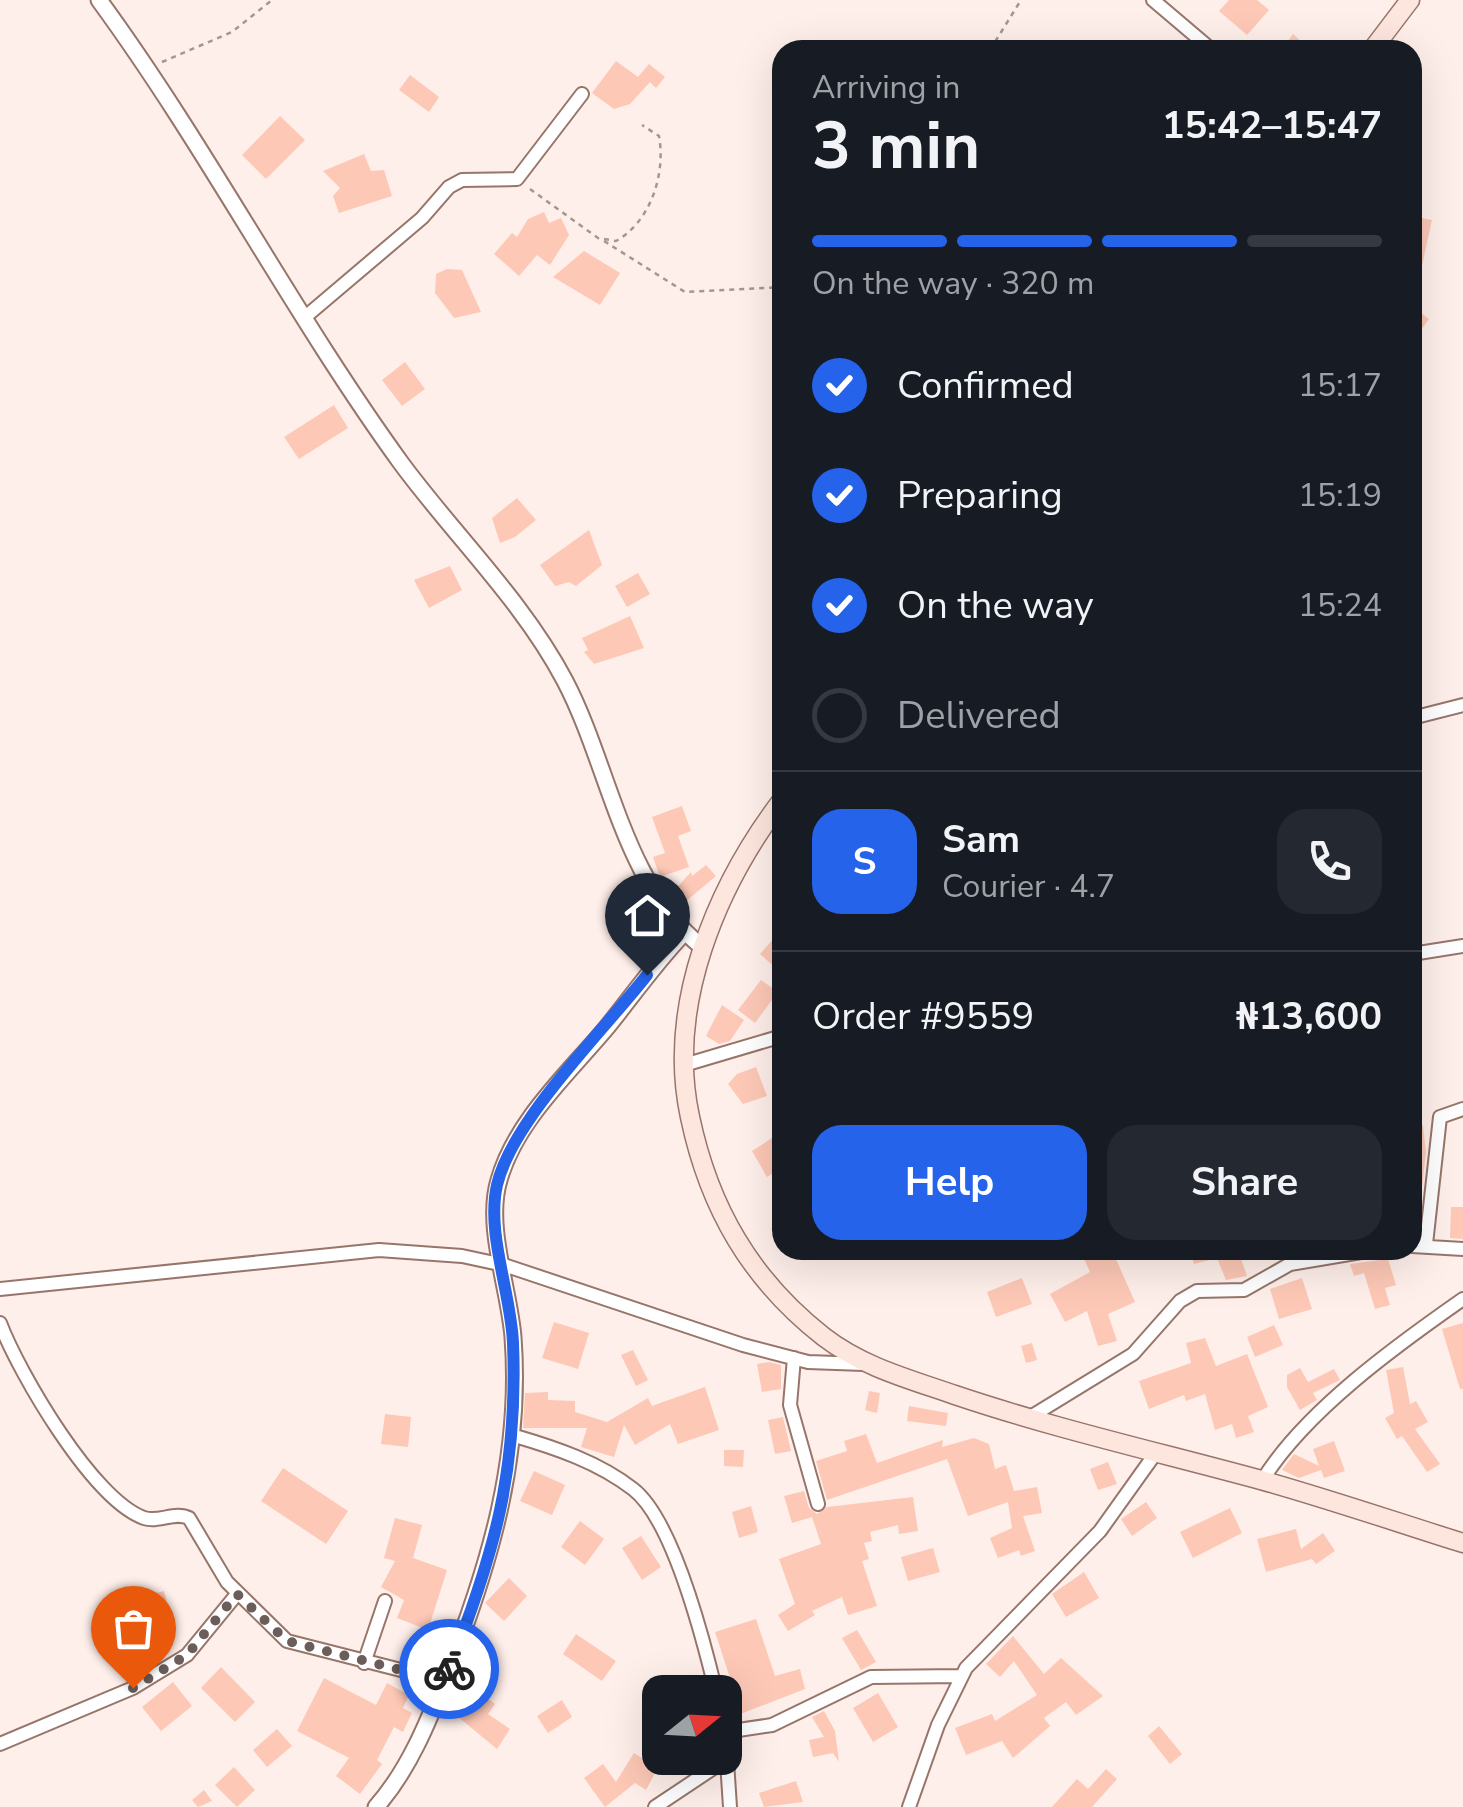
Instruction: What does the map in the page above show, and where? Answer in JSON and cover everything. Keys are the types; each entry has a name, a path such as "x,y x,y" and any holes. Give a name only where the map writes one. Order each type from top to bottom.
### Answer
{"main road":[{"path":"1380,40 1410,0"},
{"path":"772,816 727,887 702,947 682,1083 696,1145 727,1228 751,1267 786,1303 865,1364 1027,1419 1262,1480 1463,1543"}],"street":[{"path":"99,0 402,463 520,613 564,680 641,864 684,933 702,947"},
{"path":"1153,0 1200,40"},
{"path":"304,318 422,218 449,187 462,180 491,183 517,179 582,94"},
{"path":"1422,715 1463,705"},
{"path":"376,1807 398,1780 444,1681 481,1588 504,1498 514,1436 513,1338 494,1207 504,1165 533,1115 684,933"},
{"path":"1422,952 1463,946"},
{"path":"684,1065 772,1039"},
{"path":"1422,1227 1440,1118 1463,1109"},
{"path":"1422,1245 1463,1249"},
{"path":"0,1289 379,1250 462,1256 504,1264 572,1290 794,1358 865,1364"},
{"path":"1027,1419 1134,1354 1180,1301 1197,1291 1244,1290 1290,1264 1306,1260"},
{"path":"1262,1480 1274,1460 1342,1393 1463,1299"},
{"path":"0,1323 41,1407 116,1500 143,1518 189,1518 237,1594 287,1641 444,1681"},
{"path":"794,1358 790,1404 818,1504"},
{"path":"514,1436 589,1462 636,1490 662,1530 686,1587 711,1675"},
{"path":"909,1807 962,1676 1100,1531 1155,1454"},
{"path":"0,1744 133,1688 187,1655 237,1594"},
{"path":"364,1663 385,1601"},
{"path":"742,1729 772,1725 871,1678 962,1676"},
{"path":"655,1807 703,1775"},
{"path":"728,1775 730,1807"}],"path":[{"path":"146,67 203,48 272,0"},
{"path":"996,40 1021,0"},
{"path":"598,238 616,242 635,230 658,180 663,158 659,136 642,125"},
{"path":"517,179 598,238 684,292 772,288"}],"building":[{"path":"1229,0 1257,0 1269,10 1247,35 1219,11"},
{"path":"616,61 638,77 649,64 665,77 656,88 650,82 630,104 614,109 592,93"},
{"path":"410,75 439,97 429,112 399,90"},
{"path":"280,116 305,140 266,179 242,155"},
{"path":"364,154 371,171 384,170 392,196 339,213 333,196 340,188 323,171"},
{"path":"544,212 549,223 561,218 569,235 550,265 537,255 519,276 494,254 512,233 517,237 528,219"},
{"path":"1422,218 1432,220 1422,266"},
{"path":"584,251 620,273 600,305 553,277"},
{"path":"447,269 462,270 481,312 454,318 435,293 436,274"},
{"path":"405,362 425,389 402,406 382,380"},
{"path":"334,405 348,428 299,459 284,437"},
{"path":"517,498 536,520 515,537 500,543 492,518"},
{"path":"589,530 602,565 576,586 569,582 555,586 540,565"},
{"path":"450,566 462,590 429,608 414,580"},
{"path":"638,573 650,594 627,607 615,586"},
{"path":"630,616 644,648 594,664 584,652 588,650 582,638"},
{"path":"682,806 691,831 678,836 689,867 660,877 653,857 665,853 652,817"},
{"path":"706,865 716,876 679,907 670,895 691,872 692,876"},
{"path":"772,940 772,965 760,954"},
{"path":"761,980 772,988 772,1000 755,1023 738,1010"},
{"path":"722,1005 744,1020 730,1041 719,1044 706,1036"},
{"path":"756,1067 767,1096 743,1104 728,1084 737,1074"},
{"path":"1422,1125 1426,1152 1422,1187"},
{"path":"772,1138 772,1174 767,1177 752,1151"},
{"path":"1451,1207 1463,1207 1463,1239 1450,1238"},
{"path":"1085,1260 1116,1260 1135,1302 1108,1314 1117,1341 1098,1346 1087,1311 1065,1322 1050,1294 1090,1272"},
{"path":"1218,1260 1241,1260 1247,1276 1226,1280"},
{"path":"1388,1260 1396,1285 1385,1288 1390,1305 1375,1309 1364,1273 1354,1276 1350,1264"},
{"path":"1022,1278 1032,1304 996,1317 987,1292"},
{"path":"1302,1278 1312,1309 1279,1319 1270,1289"},
{"path":"554,1322 589,1333 578,1369 542,1358"},
{"path":"1463,1323 1463,1389 1460,1389 1442,1329"},
{"path":"1274,1325 1283,1345 1255,1357 1247,1337"},
{"path":"1205,1338 1216,1366 1247,1354 1268,1407 1248,1416 1254,1432 1236,1438 1232,1424 1215,1430 1205,1394 1186,1401 1184,1395 1149,1409 1139,1381 1191,1363 1186,1343"},
{"path":"1032,1343 1037,1360 1026,1363 1021,1346"},
{"path":"633,1350 648,1380 636,1386 621,1355"},
{"path":"757,1364 781,1365 781,1389 762,1392"},
{"path":"1403,1367 1410,1404 1416,1401 1428,1422 1415,1429 1440,1464 1427,1472 1402,1436 1397,1439 1385,1418 1394,1413 1386,1370"},
{"path":"1300,1368 1308,1382 1334,1369 1340,1380 1313,1393 1317,1400 1300,1410 1287,1387 1287,1375"},
{"path":"705,1387 719,1430 678,1444 670,1424 635,1445 624,1425 614,1457 581,1447 587,1428 523,1428 525,1393 548,1392 548,1400 575,1401 575,1412 607,1422 648,1398 652,1406"},
{"path":"869,1391 880,1393 877,1413 865,1410"},
{"path":"909,1406 948,1413 946,1426 907,1421"},
{"path":"385,1414 411,1417 408,1447 381,1444"},
{"path":"783,1417 791,1451 775,1454 768,1420"},
{"path":"866,1434 877,1463 943,1440 942,1447 974,1438 989,1444 995,1469 1006,1465 1014,1491 1037,1487 1042,1513 1023,1516 1035,1551 1021,1556 1019,1550 998,1558 990,1538 1012,1528 1008,1502 968,1516 947,1459 827,1500 816,1461 847,1451 844,1441"},
{"path":"1334,1441 1345,1471 1324,1478 1321,1470 1299,1478 1282,1470 1294,1454 1319,1466 1313,1449"},
{"path":"724,1450 744,1450 743,1467 724,1466"},
{"path":"1108,1462 1117,1484 1098,1490 1090,1469"},
{"path":"283,1468 348,1511 326,1544 261,1501"},
{"path":"534,1471 565,1485 552,1515 520,1501"},
{"path":"804,1491 809,1508 817,1514 827,1507 913,1497 918,1531 899,1534 898,1525 870,1532 872,1541 864,1543 869,1559 862,1561 877,1606 848,1615 842,1597 812,1611 815,1615 788,1631 778,1615 795,1604 779,1559 821,1544 812,1517 792,1523 784,1496"},
{"path":"1146,1502 1157,1518 1132,1536 1121,1519"},
{"path":"751,1506 758,1532 739,1538 732,1512"},
{"path":"1230,1508 1242,1533 1193,1558 1180,1532"},
{"path":"395,1518 422,1525 413,1558 447,1570 428,1630 397,1618 404,1600 381,1587 395,1561 384,1558"},
{"path":"580,1521 604,1539 585,1565 561,1547"},
{"path":"1296,1529 1301,1549 1323,1533 1335,1551 1316,1564 1312,1559 1266,1572 1257,1539"},
{"path":"641,1536 661,1567 642,1580 622,1548"},
{"path":"933,1548 940,1572 908,1581 901,1557"},
{"path":"1084,1572 1099,1598 1066,1617 1052,1594"},
{"path":"509,1578 527,1596 504,1621 485,1603"},
{"path":"164,1591 174,1631 135,1641 124,1601"},
{"path":"756,1619 775,1676 800,1669 805,1689 742,1713 742,1675 729,1675 715,1632"},
{"path":"857,1630 876,1662 861,1670 842,1638"},
{"path":"576,1634 616,1661 602,1681 563,1654"},
{"path":"1013,1636 1044,1674 1061,1658 1103,1696 1076,1715 1066,1702 1044,1718 1050,1726 1013,1758 1002,1741 966,1755 955,1728 992,1714 995,1721 1037,1695 1014,1661 1000,1677 986,1664"},
{"path":"473,1664 489,1676 478,1691 495,1704 488,1714 510,1729 497,1749 446,1707"},
{"path":"221,1667 255,1702 235,1722 201,1688"},
{"path":"324,1678 376,1705 387,1683 409,1695 403,1708 412,1713 403,1732 394,1727 377,1760 382,1764 360,1794 336,1776 349,1758 297,1731"},
{"path":"173,1682 192,1706 161,1731 142,1707"},
{"path":"878,1693 898,1727 873,1742 853,1708"},
{"path":"562,1700 572,1717 548,1733 537,1716"},
{"path":"824,1711 835,1731 839,1762 833,1753 813,1757 809,1740 824,1737 812,1717"},
{"path":"1159,1726 1182,1754 1170,1764 1148,1736"},
{"path":"277,1729 292,1746 267,1767 253,1750"},
{"path":"634,1753 642,1758 642,1775 654,1775 646,1790 635,1783 605,1807 584,1778 603,1764 616,1782"},
{"path":"234,1767 255,1790 237,1807 215,1785"},
{"path":"1106,1769 1117,1779 1092,1807 1052,1807 1077,1779 1088,1789"},
{"path":"796,1781 803,1802 764,1807 759,1793"},
{"path":"204,1790 212,1801 198,1807 192,1800"}],"way so far":[{"path":"133,1688 187,1655 237,1594 287,1641 336,1657 444,1681 449,1669"}],"route":[{"path":"449,1669 481,1588 504,1498 514,1436 513,1338 504,1264 496,1236 497,1184 533,1115 647,975"}]}
